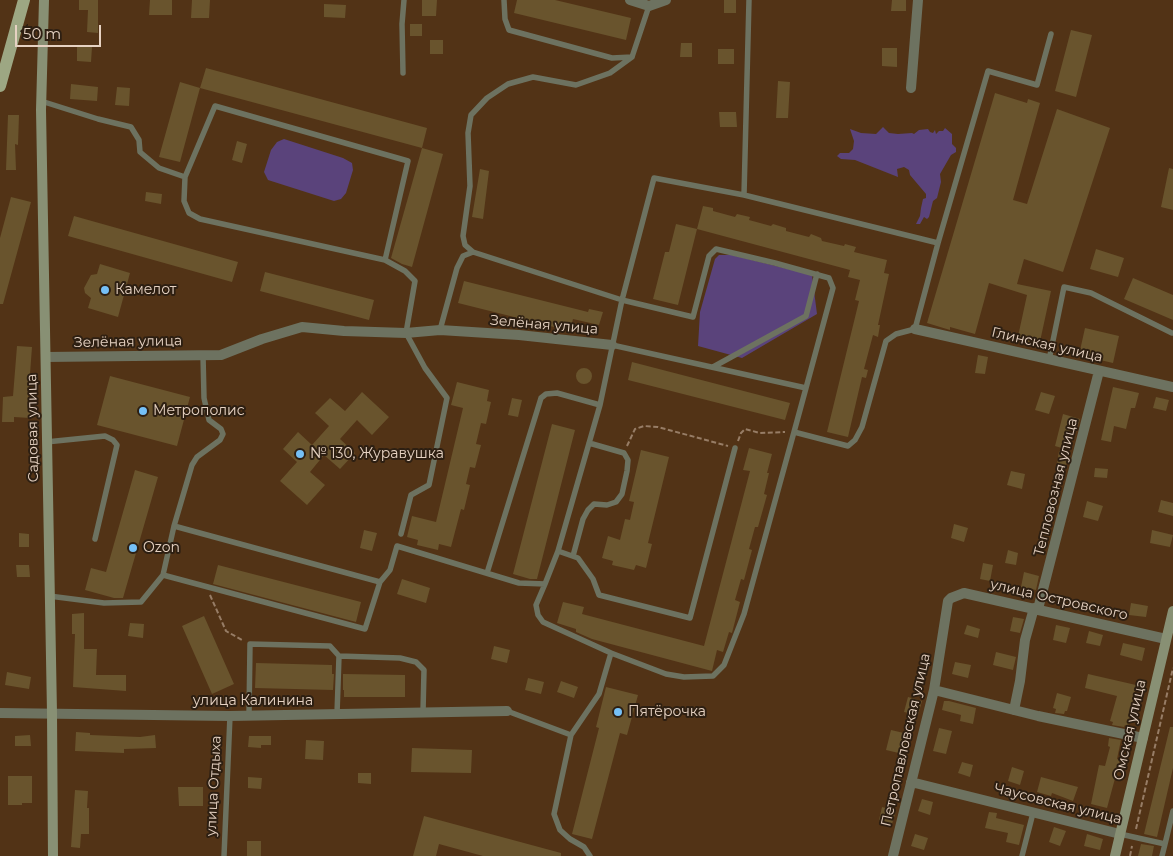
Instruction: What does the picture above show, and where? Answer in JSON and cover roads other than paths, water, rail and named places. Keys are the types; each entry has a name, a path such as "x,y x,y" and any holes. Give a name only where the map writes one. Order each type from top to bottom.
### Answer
{"main road":[{"path":"0,86 24,0"}],"street":[{"name":"Садовая улица","path":"44,0 41,101 53,856"},
{"path":"630,0 649,6 666,0"},
{"path":"911,88 918,0"},
{"name":"Зелёная улица","path":"46,357 220,355 262,339 302,327 344,332 406,334 440,330 519,335 612,345"},
{"name":"Глинская улица","path":"915,329 1173,387"},
{"name":"Тепловозная улица","path":"1014,710 1026,640 1100,371"},
{"name":"улица Островского","path":"948,601 955,595 964,593 1166,638"},
{"name":"Петропавловская улица","path":"893,856 934,690 948,601"},
{"name":"Омская улица","path":"1115,856 1173,611"},
{"path":"934,690 1014,710 1143,738"},
{"name":"улица Калинина","path":"0,713 250,716 507,712"},
{"name":"Чаусовская улица","path":"911,782 1120,834"}],"lane":[{"path":"403,73 402,24 404,0"},
{"path":"504,0 505,19 509,30 612,58 632,57"},
{"path":"744,195 749,0"},
{"path":"649,6 632,57 610,73 576,86 532,77 508,84 487,98 471,115 468,133 470,186 463,236 465,245 473,252 622,300 693,318 709,256 716,249 830,278 832,288 806,388 744,614 724,665 714,676 684,677 666,674 611,653 543,622 538,616 536,605 558,551 600,405 612,345 806,388"},
{"path":"794,432 848,446 855,440 862,427 886,341 896,334 915,329 988,71 1037,85 1051,34"},
{"path":"41,101 98,119 132,127 139,140 140,152 159,168 185,176"},
{"path":"163,575 365,629 380,582 390,570 411,495 429,485 447,398 424,368 406,334 414,281 406,271 385,260 200,218 189,213 184,201 185,176 216,106 408,161 385,260"},
{"name":"Зелёная улица","path":"612,345 654,178 744,195 938,243"},
{"path":"440,330 457,268 463,256 473,252"},
{"path":"713,367 806,316 817,274"},
{"path":"1049,360 1064,287 1091,293 1172,334"},
{"path":"50,596 104,603 141,602 163,575 174,526 192,465 197,457 220,440 223,434 221,429 209,420 207,413 204,398 204,355"},
{"path":"487,573 541,398 546,394 557,393 600,405"},
{"path":"46,442 105,436 113,440 117,445 95,539"},
{"path":"573,556 583,519 588,510 594,504 616,502 622,494 628,460 624,453 589,443"},
{"path":"558,551 578,558 593,579 599,595 690,618 735,448"},
{"path":"174,526 380,582"},
{"path":"398,546 519,582 545,584"},
{"path":"250,716 250,644 330,646 339,656 337,714"},
{"path":"590,856 584,847 570,839 560,830 554,814 572,735 599,694 611,653"},
{"path":"339,656 400,658 416,662 424,670 423,712"},
{"path":"507,712 572,735"},
{"name":"улица Отдыха","path":"224,856 230,716"},
{"path":"1162,856 1173,811"},
{"path":"1022,856 1033,812"},
{"name":"Чаусовская улица","path":"1120,834 1165,844"}],"place":[{"name":"Камелот","path":"105,290"},
{"name":"Метрополис","path":"143,411"},
{"name":"№ 130, Журавушка","path":"300,454"},
{"name":"Ozon","path":"133,548"},
{"name":"Пятёрочка","path":"618,712"}]}
